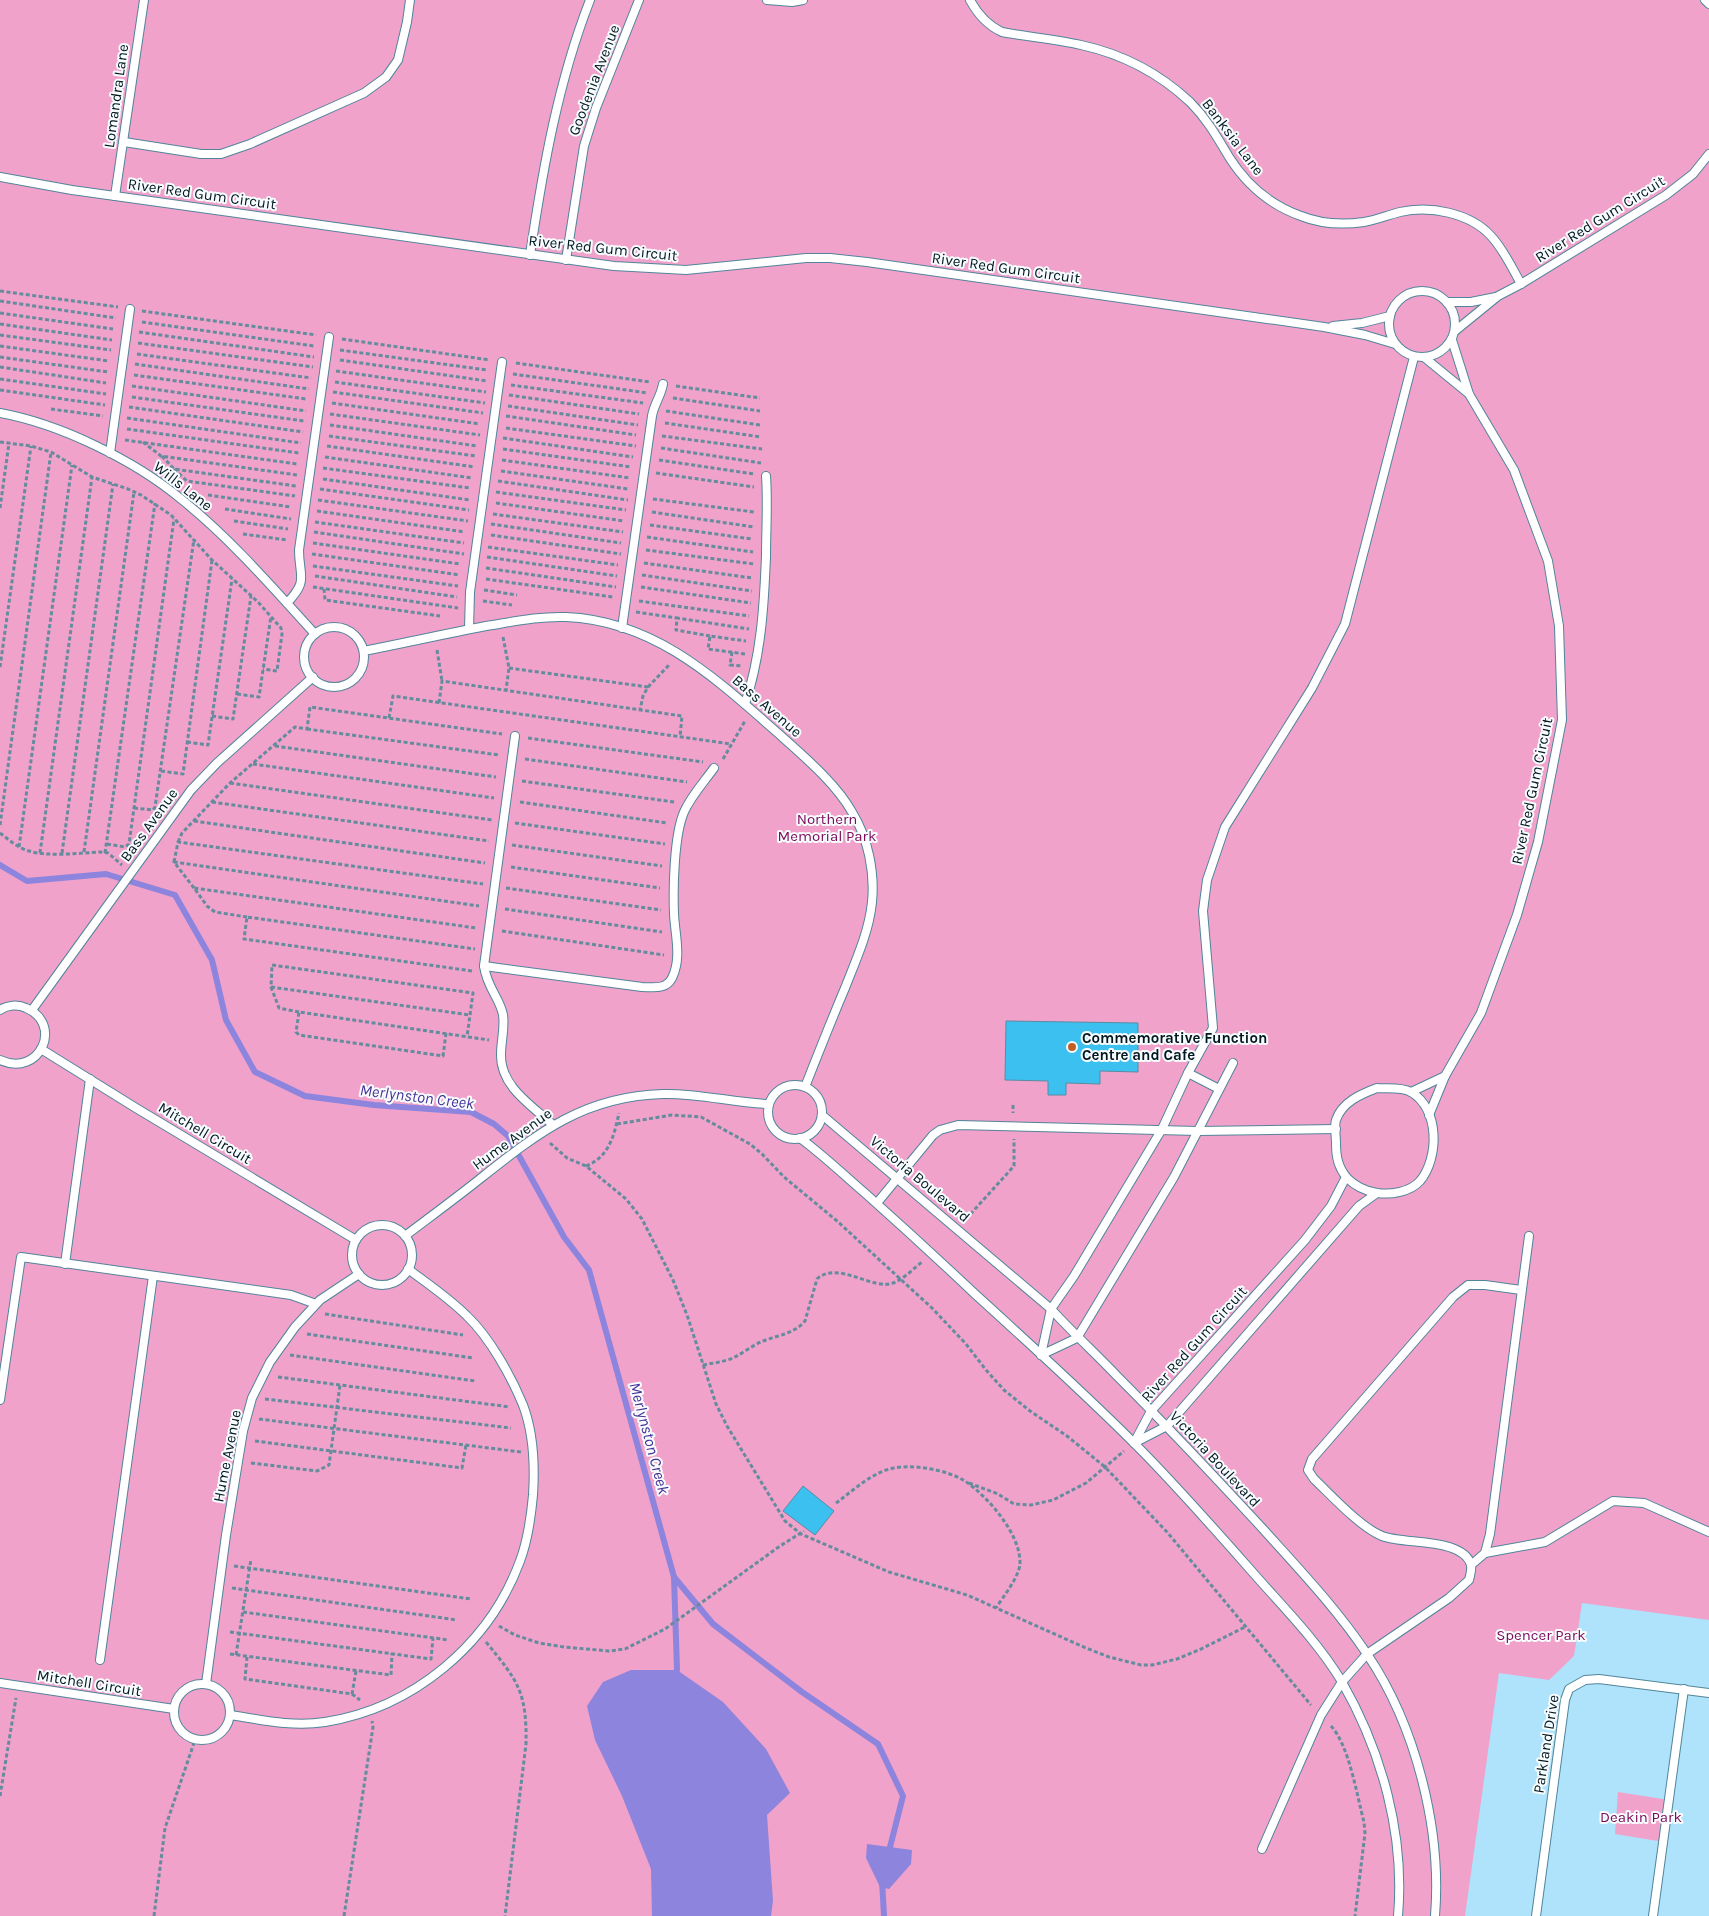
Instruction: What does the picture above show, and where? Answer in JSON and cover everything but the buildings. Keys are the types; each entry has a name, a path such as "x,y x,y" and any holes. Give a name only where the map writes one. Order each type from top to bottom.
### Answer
{"lane":[{"name":"Lomandra Lane","path":"115,196 144,0"},
{"path":"124,142 200,154 221,154 250,144 364,93 386,77 398,60 410,0"},
{"name":"Goodenia Avenue","path":"530,255 543,171 562,84 572,48 590,0"},
{"name":"Goodenia Avenue","path":"566,260 584,146 596,108 639,0"},
{"path":"767,0 792,2 803,0"},
{"name":"Banksia Lane","path":"970,0 982,19 1002,32 1080,44 1101,50 1140,66 1157,76 1191,103 1206,120 1218,136 1229,157 1251,186 1282,208 1301,216 1333,223 1365,222 1415,210 1447,212 1463,217 1490,235 1499,246 1522,284"},
{"path":"1706,0 1709,4"},
{"name":"River Red Gum Circuit","path":"1455,331 1498,296 1522,284 1666,195 1693,174 1709,154"},
{"name":"River Red Gum Circuit","path":"0,177 115,196 530,255 652,269 686,270 776,260 830,258 1324,327 1365,335 1396,344"},
{"path":"1415,292 1430,292 1447,302 1454,316 1455,331 1452,340 1445,349 1436,355 1425,358 1414,356 1404,352 1396,344 1389,326 1390,316 1394,306 1401,299 1415,292"},
{"name":"River Red Gum Circuit","path":"1447,302 1471,302 1498,296"},
{"path":"110,453 130,309"},
{"name":"River Red Gum Circuit","path":"1324,327 1362,323 1390,316"},
{"path":"287,603 296,594 302,574 298,552 329,337"},
{"name":"River Red Gum Circuit","path":"1429,1115 1445,1076 1481,1013 1517,915 1538,842 1562,720 1559,626 1548,561 1514,470 1469,394 1452,340"},
{"path":"1041,1355 1051,1309 1074,1276 1162,1129 1188,1073 1214,1028 1203,911 1207,880 1225,827 1312,688 1345,624 1414,356"},
{"name":"River Red Gum Circuit","path":"1425,358 1469,394"},
{"path":"469,630 470,588 502,362"},
{"path":"622,628 654,410 663,384"},
{"name":"Wills Lane","path":"0,413 58,430 110,453 181,498 210,524 315,634"},
{"path":"748,707 758,656 764,605 767,514 766,476"},
{"name":"Bass Avenue","path":"364,651 527,618 567,617 599,622 634,631 680,654 706,672 803,756 832,785 851,810 861,828 872,874 871,911 860,949 804,1087"},
{"path":"334,627 345,628 354,634 364,651 364,661 356,677 348,683 339,686 321,683 313,677 305,660 305,650 315,634 324,629 334,627"},
{"name":"Bass Avenue","path":"32,1010 192,790 224,757 313,677"},
{"path":"515,736 485,969 490,989 503,1015 501,1055 502,1068 507,1080 514,1090 553,1125"},
{"path":"485,969 642,987 661,987 671,980 678,947 673,890 680,825 689,804 714,768"},
{"path":"0,1010 13,1005 23,1006 32,1010 38,1016 45,1032 42,1049 27,1062 18,1065 8,1064 0,1060"},
{"name":"Mitchell Circuit","path":"42,1049 356,1240"},
{"path":"1041,1355 1077,1338 1174,1177 1233,1063"},
{"path":"1188,1073 1219,1089"},
{"path":"1411,1092 1445,1076"},
{"path":"65,1264 90,1079"},
{"path":"796,1085 804,1087 812,1091 818,1098 822,1115 820,1123 815,1130 800,1138 782,1135 775,1130 770,1122 769,1104 780,1090 796,1085"},
{"path":"1377,1088 1411,1092 1424,1105 1429,1115 1434,1135 1432,1154 1427,1169 1419,1182 1404,1191 1386,1194 1368,1191 1352,1183 1341,1170 1336,1154 1336,1120 1346,1105 1360,1094 1377,1088"},
{"name":"Hume Avenue","path":"405,1236 540,1132 569,1116 594,1106 634,1096 664,1094 693,1094 769,1104"},
{"name":"Victoria Boulevard","path":"822,1115 1051,1309 1077,1338 1117,1375 1167,1426 1325,1598 1367,1654 1394,1704 1412,1746 1424,1785 1433,1834 1437,1889 1434,1916"},
{"path":"877,1204 933,1135 940,1130 958,1125 1198,1131 1336,1129"},
{"path":"800,1138 818,1151 932,1254 1134,1443 1192,1504 1303,1629 1342,1682 1363,1724 1380,1768 1394,1821 1399,1858 1398,1916"},
{"name":"River Red Gum Circuit","path":"1134,1443 1151,1411 1305,1240 1331,1206 1346,1177"},
{"path":"1134,1443 1167,1426 1359,1206 1377,1193"},
{"path":"379,1225 398,1229 405,1236 411,1252 411,1261 408,1269 402,1277 393,1282 375,1284 358,1274 352,1257 352,1248 356,1240 362,1232 370,1227 379,1225"},
{"path":"1485,1553 1490,1534 1529,1236"},
{"path":"0,1400 21,1258 291,1295 316,1304"},
{"path":"231,1715 292,1724 325,1722 371,1710 411,1692 448,1666 466,1648 498,1607 520,1561 531,1520 534,1477 534,1445 524,1408 506,1370 479,1330 444,1295 408,1269"},
{"name":"Hume Avenue","path":"206,1684 238,1461 252,1398 262,1376 291,1332 316,1304 358,1274"},
{"path":"100,1660 153,1276"},
{"path":"1471,1565 1462,1552 1448,1546 1383,1536 1364,1525 1314,1480 1308,1470 1312,1459 1453,1297 1468,1285 1485,1285 1522,1290"},
{"path":"1262,1849 1321,1715 1342,1682 1367,1654 1449,1598 1469,1580 1471,1565 1485,1553 1545,1542 1613,1501 1644,1503 1709,1532"},
{"name":"Parkland Drive","path":"1536,1916 1565,1700 1569,1689 1585,1680 1599,1679 1709,1693"},
{"name":"Mitchell Circuit","path":"0,1683 174,1710"},
{"path":"206,1684 222,1691 227,1698 231,1715 228,1725 222,1733 214,1738 195,1740 179,1728 174,1710 176,1701 188,1687 206,1684"},
{"path":"1653,1916 1684,1689"}],"path":[{"path":"0,291 760,398"},
{"path":"660,396 760,411"},
{"path":"51,409 487,469 640,503 766,528"},
{"path":"654,410 760,425"},
{"path":"652,422 761,437"},
{"path":"114,427 640,503"},
{"path":"650,434 762,449"},
{"path":"112,438 484,490 767,514"},
{"path":"0,442 30,446 51,452 92,477 134,492 155,503 174,518 212,560 251,596 281,628 282,634 277,671 263,669"},
{"path":"144,442 188,481 480,522 764,605"},
{"path":"0,508 9,443"},
{"path":"0,667 30,446"},
{"path":"648,446 764,463"},
{"path":"0,825 51,452"},
{"path":"161,456 766,541"},
{"path":"646,458 766,476"},
{"path":"19,847 72,465"},
{"path":"174,469 766,554"},
{"path":"644,471 767,489"},
{"path":"40,853 92,477"},
{"path":"62,853 113,484"},
{"path":"84,852 134,492"},
{"path":"208,495 478,534 630,567 764,593"},
{"path":"105,853 155,503"},
{"path":"225,509 630,567"},
{"path":"107,844 128,846 174,518"},
{"path":"234,521 475,555 765,580"},
{"path":"243,534 473,566 765,566"},
{"path":"134,808 154,809 194,539"},
{"path":"298,552 762,618"},
{"path":"160,771 183,774 212,560"},
{"path":"300,564 517,595"},
{"path":"302,574 512,605"},
{"path":"187,742 208,745 232,580"},
{"path":"300,585 468,609"},
{"path":"324,588 326,600 440,616"},
{"path":"212,716 233,719 251,596"},
{"path":"624,610 761,630"},
{"path":"237,694 259,697 271,616"},
{"path":"677,618 676,630 760,642"},
{"path":"500,624 509,668 506,690"},
{"path":"435,636 442,681 439,703"},
{"path":"710,636 708,648 758,656"},
{"path":"732,652 730,665 755,668"},
{"path":"640,710 642,696 680,654"},
{"path":"509,668 648,688"},
{"path":"442,681 682,716 680,737"},
{"path":"389,718 393,696 731,744"},
{"path":"486,951 215,912 208,906 174,862 178,842 182,833 230,783 295,727 307,729 310,707 711,763 714,768 721,763 748,707"},
{"path":"274,746 689,804"},
{"path":"252,764 680,825"},
{"path":"230,783 678,846"},
{"path":"212,802 675,868"},
{"path":"193,821 673,890"},
{"path":"0,833 19,847 30,852 105,853 112,856 132,873"},
{"path":"178,842 674,912"},
{"path":"174,862 676,934"},
{"path":"194,888 677,956"},
{"path":"247,918 244,939 485,969"},
{"path":"467,1036 473,993 272,965 271,987 279,1008 502,1042"},
{"path":"271,987 470,1015"},
{"path":"298,1012 296,1032 298,1035 443,1056 446,1033"},
{"path":"586,1166 603,1156 613,1138 622,1099"},
{"path":"957,1228 1014,1166 1013,1105"},
{"path":"617,1124 672,1115 687,1115 706,1119 750,1144 784,1177 837,1221 939,1315 1004,1390 1030,1411 1067,1436 1104,1467 1167,1532 1304,1698 1335,1730 1346,1752 1364,1822 1365,1833 1355,1916"},
{"path":"540,1132 556,1150 567,1158 586,1166 626,1200 642,1219 673,1280 687,1315 716,1404 752,1469 785,1521 803,1533 889,1572 951,1590 1086,1648 1109,1657 1141,1665 1152,1665 1202,1649 1245,1627"},
{"path":"703,1365 721,1362 734,1357 762,1341 789,1333 800,1326 804,1321 817,1279 820,1276 849,1275 886,1284 894,1283 932,1254"},
{"path":"310,1312 463,1335"},
{"path":"291,1332 473,1358"},
{"path":"276,1353 475,1381"},
{"path":"262,1376 524,1408"},
{"path":"238,1461 317,1471 329,1465 340,1385"},
{"path":"252,1398 511,1428"},
{"path":"247,1418 534,1454"},
{"path":"242,1439 462,1468 466,1445"},
{"path":"836,1503 870,1478 882,1471 895,1468 932,1470 946,1473 998,1494 1014,1504 1026,1506 1053,1500 1086,1483 1134,1443"},
{"path":"965,1482 982,1496 1003,1519 1019,1550 1020,1565 1018,1572 996,1608"},
{"path":"488,1619 515,1635 539,1643 564,1648 609,1651 626,1649 665,1629 780,1546 803,1533"},
{"path":"236,1656 251,1559"},
{"path":"222,1565 472,1599"},
{"path":"219,1586 457,1620"},
{"path":"243,1612 449,1640"},
{"path":"230,1632 431,1658 433,1638"},
{"path":"478,1632 511,1672 519,1687 525,1710 526,1744 505,1916"},
{"path":"230,1654 391,1675 392,1653"},
{"path":"247,1657 245,1679 352,1694 371,1710 373,1727 344,1916"},
{"path":"352,1694 356,1671"},
{"path":"0,1796 18,1686"},
{"path":"154,1916 164,1828 195,1740"}],"green space":[{"name":"Northern Memorial Park","path":"0,0 1709,0 1709,1620 1582,1603 1574,1656 1549,1680 1499,1673 1465,1916 0,1916"},
{"name":"Deakin Park","path":"1618,1792 1669,1800 1664,1842 1615,1834"}],"shaded area":[{"path":"631,1670 677,1670 723,1702 766,1749 790,1793 767,1815 773,1901 771,1916 652,1916 651,1869 622,1796 595,1740 587,1706 603,1682"},
{"path":"867,1844 912,1850 911,1864 889,1889 880,1887 866,1858"}],"waterway":[{"name":"Merlynston Creek","path":"0,865 27,881 106,874 175,895 212,960 226,1020 255,1072 305,1096 374,1105 471,1112 494,1124 508,1136 564,1237 589,1270 674,1577 677,1670"},
{"name":"Merlynston Creek","path":"674,1577 713,1624 802,1692 878,1744 903,1796 888,1855"},
{"name":"Merlynston Creek","path":"882,1880 884,1916"}],"place":[{"name":"Commemorative Function Centre and Cafe","path":"1072,1047"}],"park label":[{"name":"Spencer Park","path":"1541,1635"}]}
